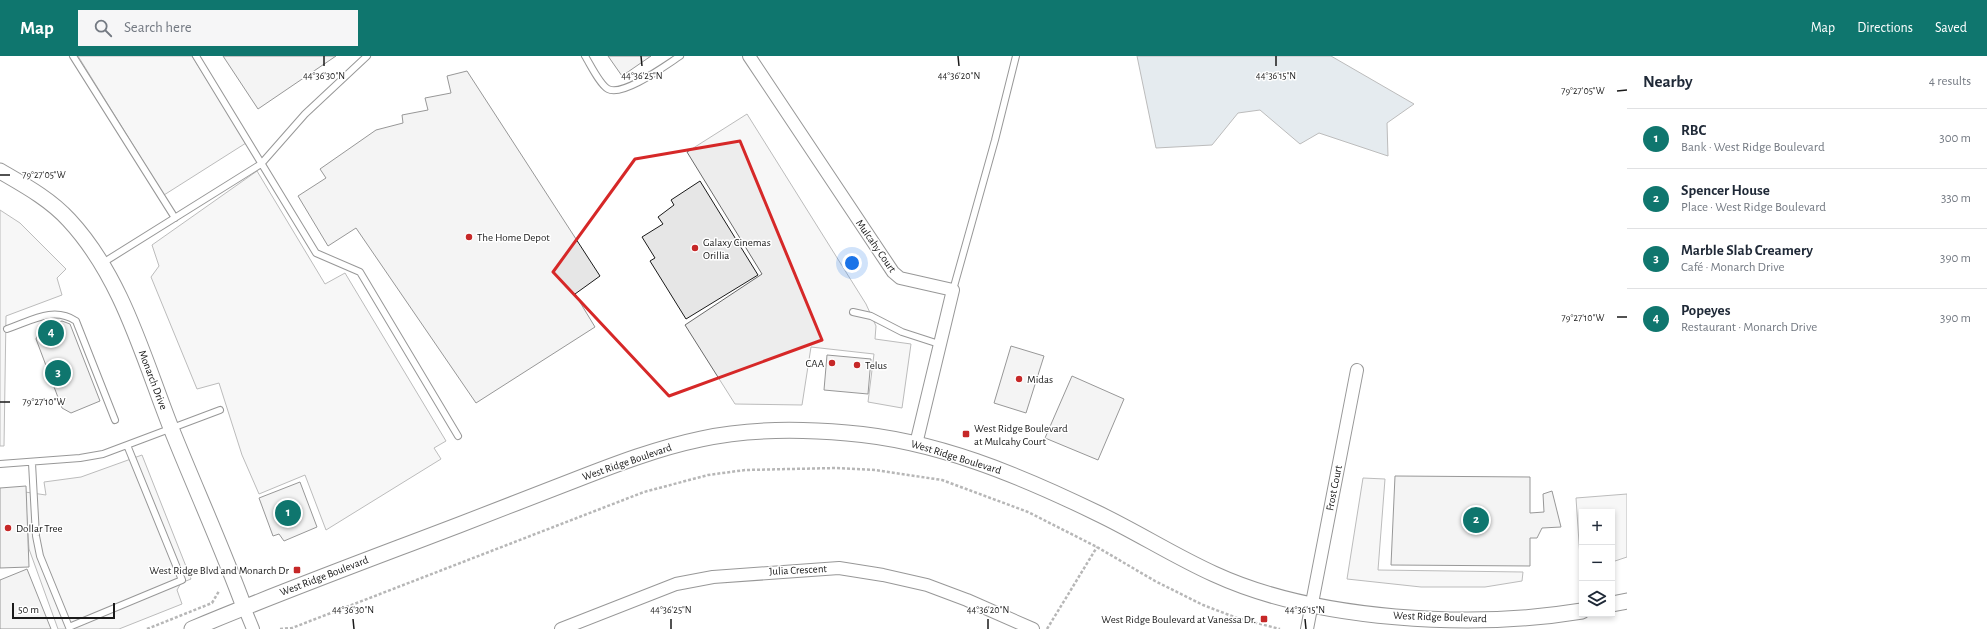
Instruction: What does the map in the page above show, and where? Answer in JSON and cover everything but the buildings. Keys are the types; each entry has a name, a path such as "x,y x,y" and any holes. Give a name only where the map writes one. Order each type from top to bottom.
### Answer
{"street":[{"name":"Mulcahy Court","path":"749,56 893,272 900,278 952,290"},
{"name":"Monarch Drive","path":"0,171 50,202 69,219 86,240 127,311 171,428 252,629"},
{"path":"916,444 952,290"},
{"name":"Frost Court","path":"1307,629 1357,370"},
{"name":"West Ridge Boulevard","path":"192,629 616,464 701,439 735,434 777,431 847,433 916,444 1012,475 1097,513 1215,575 1244,586 1312,605 1360,613 1418,619 1477,620 1555,616 1579,611"},
{"name":"Julia Crescent","path":"562,629 676,584 713,577 839,568 883,575 927,585 967,600 1033,629"},
{"path":"1615,603 1627,601"}],"lane":[{"path":"73,56 176,218"},
{"path":"196,56 316,253 360,272 458,436"},
{"path":"101,264 261,164 306,114 367,56"},
{"path":"585,56 604,85 613,91 627,88 680,56"},
{"path":"952,290 995,140 1016,56"},
{"path":"853,312 876,318 902,332 939,344"},
{"path":"7,329 53,314 63,315 76,321 115,420"},
{"path":"0,464 32,463 103,454 220,410"},
{"path":"32,463 36,536 40,556 69,627 182,580 127,445"}],"path":[{"path":"280,629 292,628 644,492 708,476 745,470 836,468 875,470 942,480 1028,512 1097,547 1155,581 1203,605 1237,618 1280,629"},
{"path":"1047,629 1097,547"},
{"path":"148,629 212,603 220,592"}],"highlighted area":[{"path":"740,141 822,340 669,396 553,272 635,159"}],"shaded area":[{"path":"78,56 192,56 246,143 164,195"},
{"path":"1137,56 1331,56 1414,104 1387,123 1388,156 1319,133 1300,144 1260,110 1238,113 1212,145 1156,148"},
{"path":"747,114 866,304 876,326 875,339 911,344 902,408 868,402 874,354 811,347 802,405 735,404 685,325 762,274 687,152"},
{"path":"257,171 325,284 345,273 446,441 434,448 441,459 326,530 305,475 259,494 242,455 219,383 197,389 151,277 159,266 152,245"},
{"path":"0,210 20,223 66,269 57,278 62,295 6,316 4,446 0,446"},
{"path":"142,455 191,579 181,583 177,590 182,604 119,629 58,629 29,549 25,492 46,495 44,482 81,477"},
{"path":"1363,478 1385,479 1378,570 1523,572 1522,581 1485,587 1421,587 1347,579"},
{"path":"1627,494 1627,557 1615,561 1615,509 1579,509 1579,542 1576,498"}],"place":[{"name":"The Home Depot","path":"469,237"},
{"name":"Galaxy Cinemas Orillia","path":"695,248"},
{"name":"Popeyes","path":"51,333"},
{"name":"CAA","path":"832,363"},
{"name":"Telus","path":"857,365"},
{"name":"Marble Slab Creamery","path":"58,373"},
{"name":"Midas","path":"1019,379"},
{"name":"West Ridge Boulevard at Mulcahy Court","path":"966,434"},
{"name":"RBC","path":"288,513"},
{"name":"Spencer House","path":"1476,520"},
{"name":"Dollar Tree","path":"8,528"},
{"name":"West Ridge Blvd and Monarch Dr","path":"297,570"},
{"name":"West Ridge Boulevard at Vanessa Dr.","path":"1264,619"}]}
